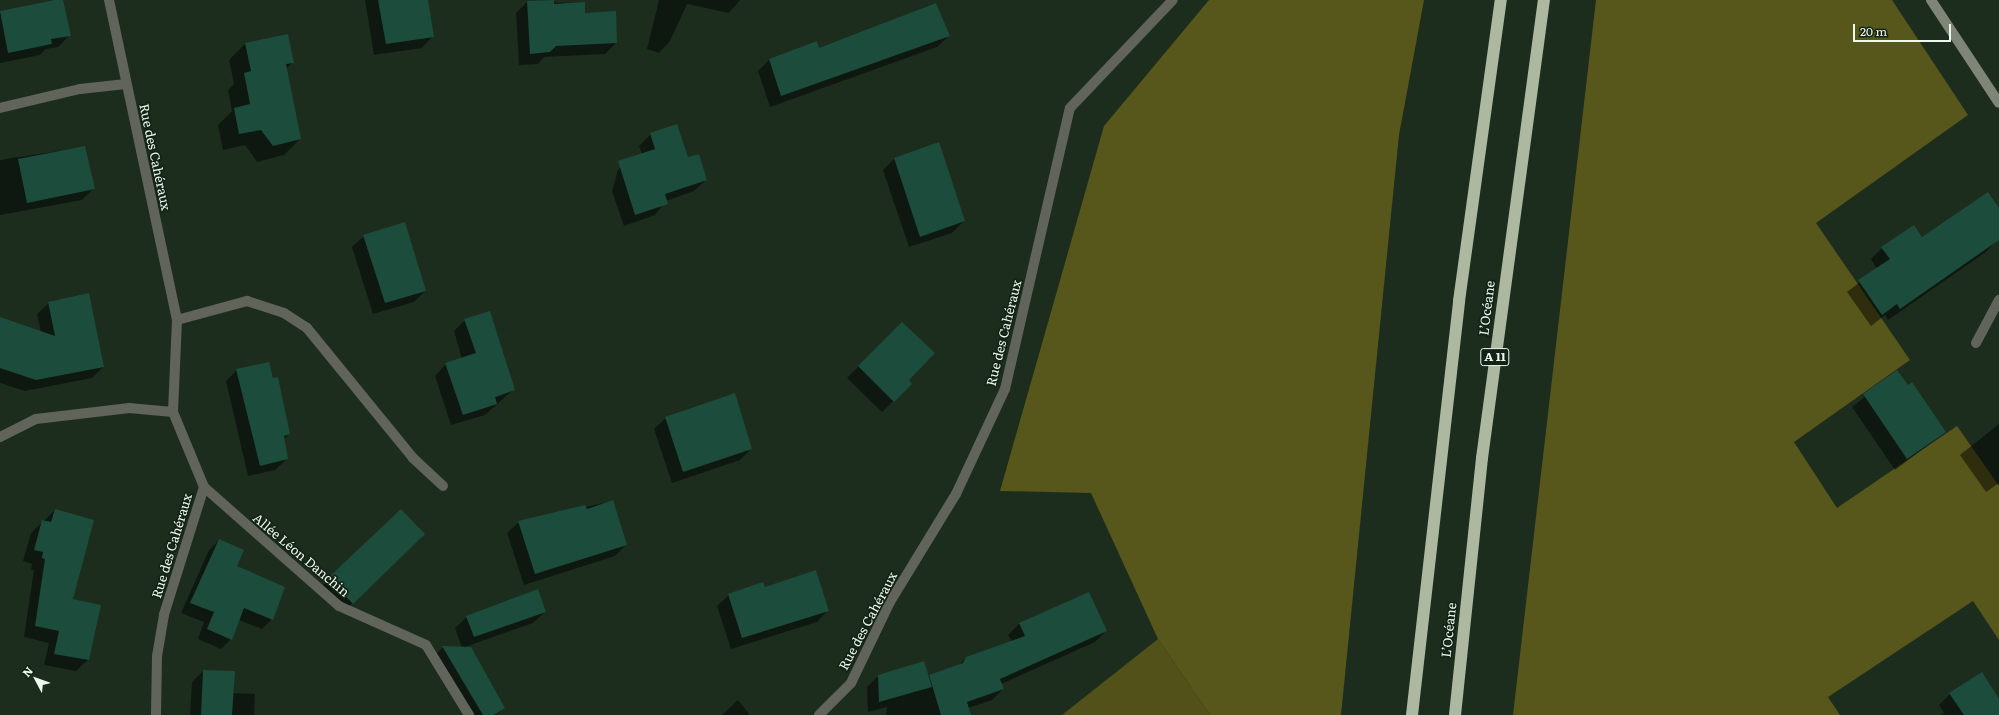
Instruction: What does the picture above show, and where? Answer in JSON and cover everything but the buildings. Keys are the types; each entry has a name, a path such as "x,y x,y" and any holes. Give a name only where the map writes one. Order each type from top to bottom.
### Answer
{"highway":[{"path":"1412,715 1458,309 1501,0"},
{"name":"L’Océane","path":"1455,715 1482,458 1544,0"}],"street":[{"name":"Rue des Cahéraux","path":"109,0 177,320 173,412 204,487 164,615 157,656 156,715"},
{"name":"Rue des Cahéraux","path":"819,715 851,683 890,602 956,494 1006,389 1070,108 1173,0"},
{"path":"1931,0 1999,103"},
{"path":"0,108 80,89 126,84"},
{"path":"1976,343 1999,300"},
{"path":"177,320 247,301 284,313 307,328 413,458 444,486"},
{"path":"0,437 36,419 129,408 173,412"},
{"name":"Allée Léon Danchin","path":"204,487 339,606 426,645 469,715"}],"shaded area":[{"path":"1209,0 1424,0 1399,135 1341,715 1210,715 1158,639 1091,493 1000,491 1104,126"},
{"path":"1596,0 1892,0 1968,115 1816,223 1910,360 1794,442 1837,508 1957,426 1999,486 1999,640 1973,601 1828,697 1840,715 1513,715"},
{"path":"1158,639 1210,715 1062,715"}]}
